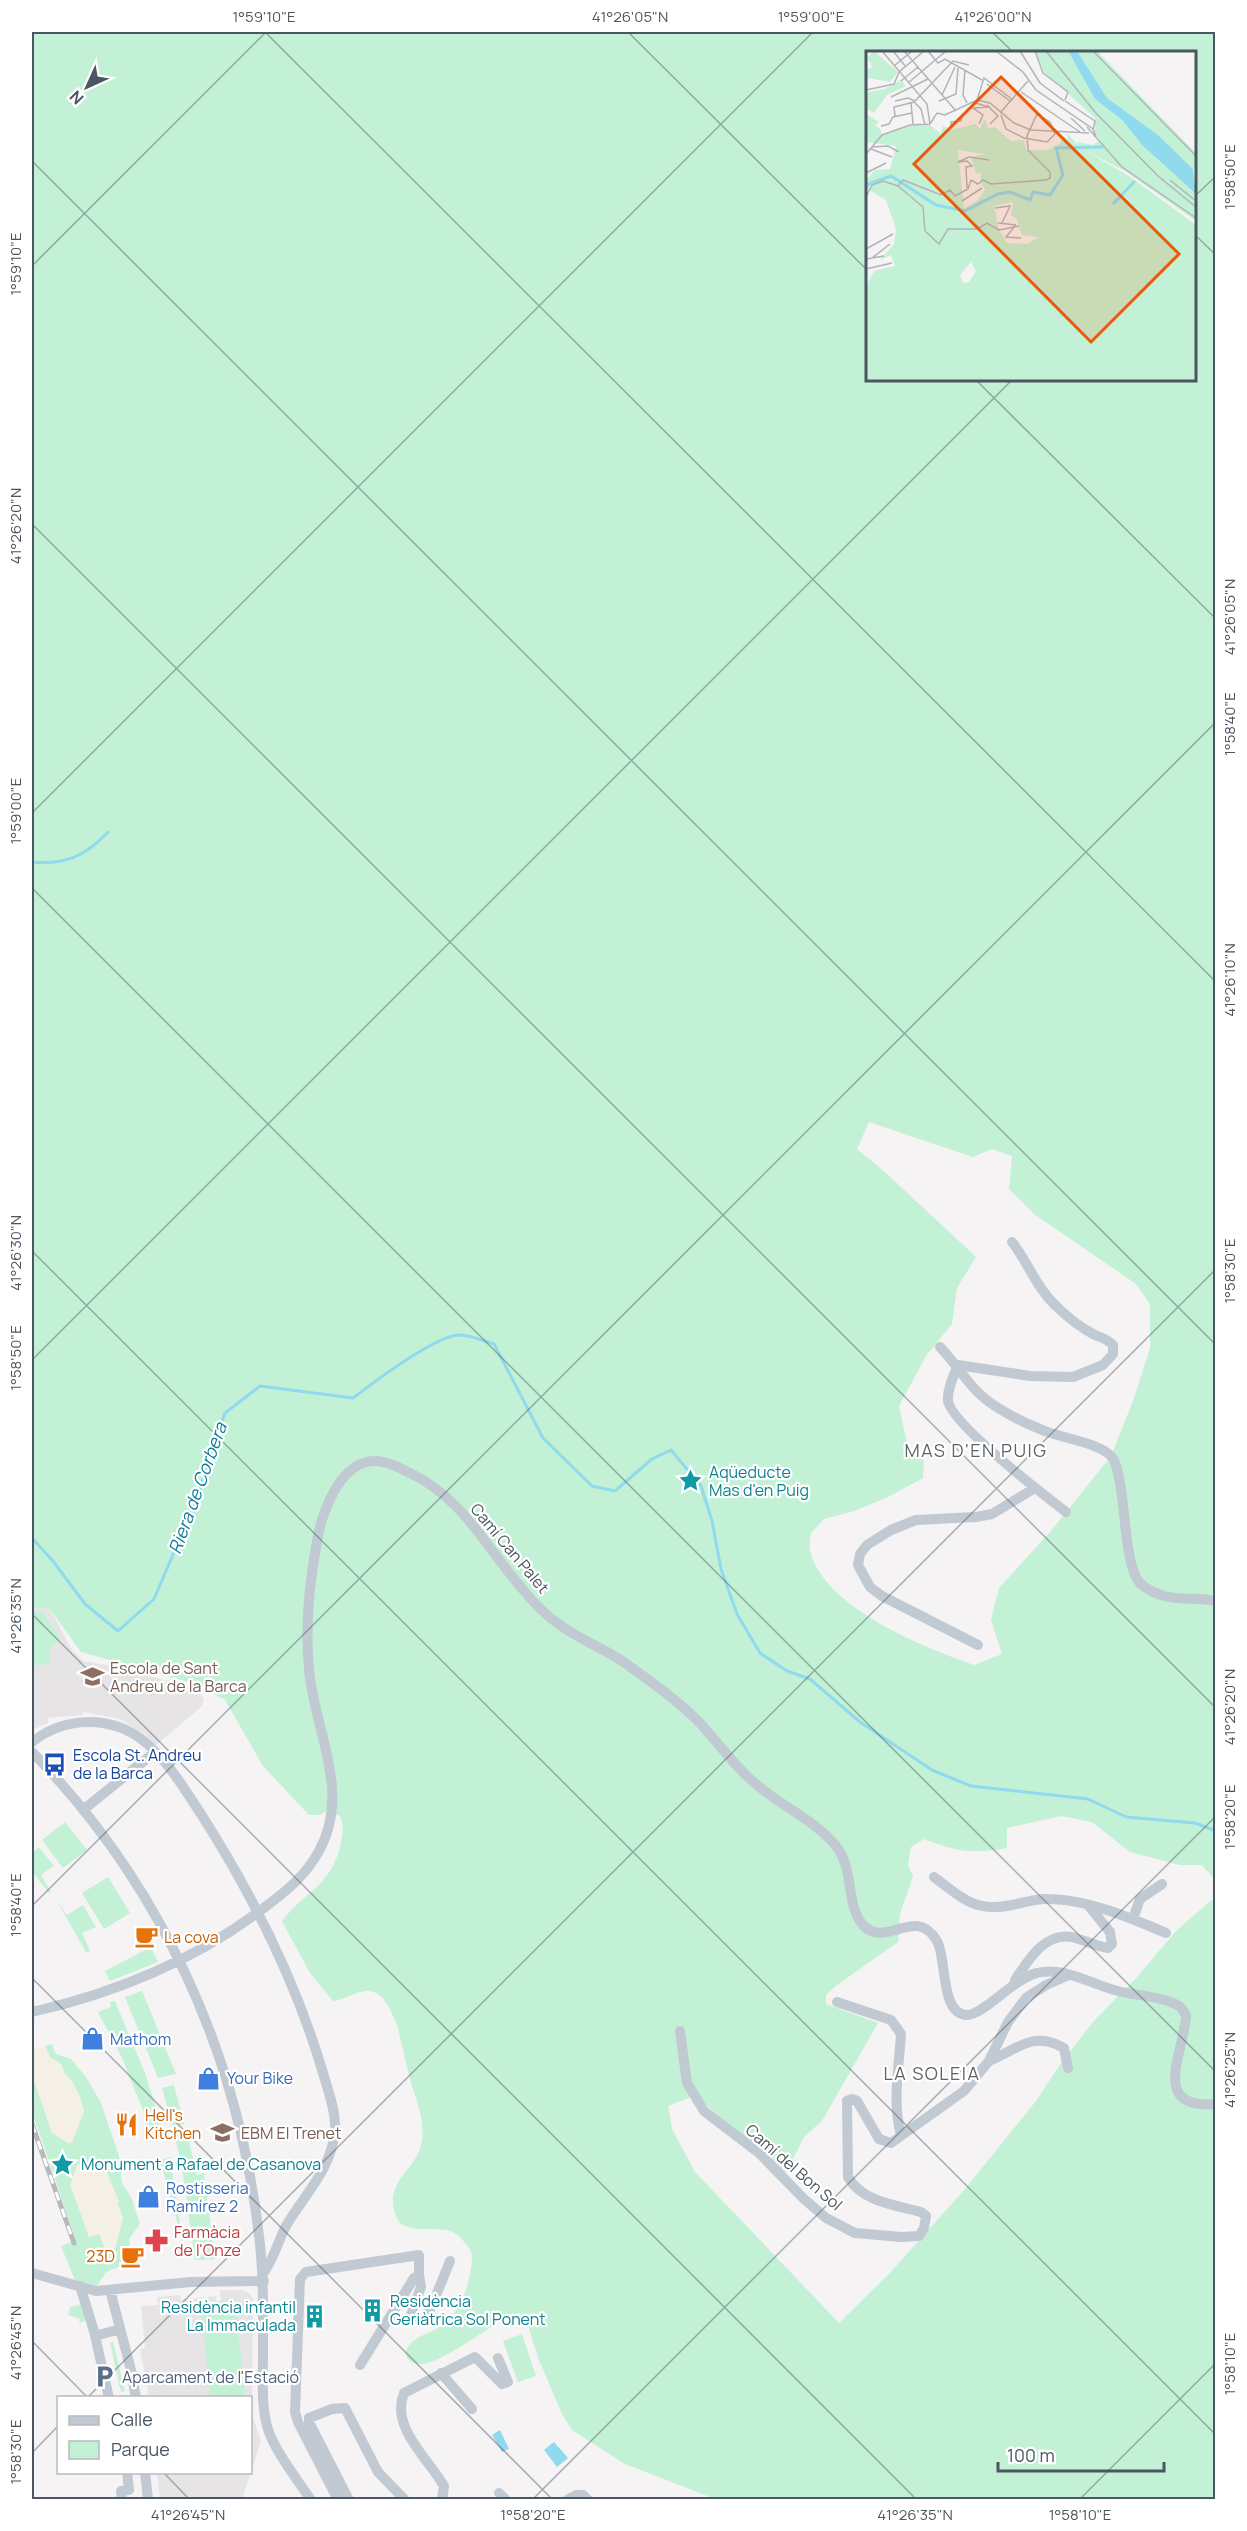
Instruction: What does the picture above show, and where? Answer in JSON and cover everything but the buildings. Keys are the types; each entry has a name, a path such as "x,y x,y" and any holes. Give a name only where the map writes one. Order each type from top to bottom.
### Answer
{"street":[{"path":"958,1365 1030,1376 1073,1377 1103,1365 1113,1354 1113,1345 1104,1337 1095,1335 1055,1305 1038,1286 1023,1256 1012,1242"},
{"path":"940,1347 958,1365 967,1381 979,1394 995,1406 1041,1430 1097,1448 1111,1456 1116,1463 1121,1486 1136,1578 1144,1587 1163,1596 1215,1601"},
{"path":"958,1365 949,1389 948,1401 954,1413 987,1446 1066,1512"},
{"name":"Camí Can Palet","path":"32,2012 79,2001 116,1989 181,1961 238,1928 293,1885 307,1871 322,1847 330,1824 333,1786 322,1730 312,1695 308,1666 315,1548 326,1508 339,1484 361,1464 379,1461 422,1479 446,1497 475,1526 520,1587 555,1621 622,1661 675,1700 699,1723 748,1778 803,1816 835,1845 847,1865 854,1911 865,1927 873,1932 882,1933 913,1925 923,1926 937,1941 949,2000 956,2011 964,2015 979,2011 1013,1983"},
{"path":"978,1645 904,1609 876,1592 870,1587 858,1565 860,1554 867,1545 916,1520 992,1514 1035,1488"},
{"path":"32,1742 64,1724 87,1722 110,1725 140,1738 155,1752 214,1834 271,1936 316,2048 331,2099 335,2129 328,2159 283,2233 263,2278"},
{"path":"32,1752 83,1810 141,1890 181,1961 207,2022 238,2115 260,2238 263,2278 263,2382 267,2428 311,2499"},
{"path":"83,1810 155,1752"},
{"path":"934,1877 967,1902 993,1909 1047,1898 1088,1905 1133,1919 1166,1933"},
{"path":"1133,1919 1140,1899 1162,1884"},
{"path":"1013,1983 1033,1955 1049,1941 1065,1936 1102,1947 1108,1948 1112,1944 1113,1938 1110,1932 1088,1905"},
{"path":"1013,1983 1042,1971 1060,1972 1117,1991 1163,2000 1183,2010 1185,2022 1175,2070 1177,2090 1185,2101 1191,2104 1215,2104"},
{"path":"837,2002 891,2020 901,2034 896,2104 901,2135 964,2091 989,2061 1008,2022 1026,1998 1046,1984 1070,1975"},
{"name":"Camí del Bon Sol","path":"680,2031 687,2083 704,2111 759,2154 826,2218 855,2233 900,2237 919,2236 924,2228 926,2216 921,2212 876,2200 857,2187 848,2177 847,2101 852,2099 856,2101 879,2139 891,2143 901,2135"},
{"path":"989,2061 1034,2040 1052,2041 1064,2048 1068,2068"},
{"path":"260,2238 269,2244 283,2233"},
{"path":"338,2499 295,2412 300,2279 306,2272 419,2255 421,2287 411,2315 416,2319 423,2318 431,2308 450,2261"},
{"path":"32,2273 96,2291 263,2278"},
{"path":"360,2365 414,2278 419,2275"},
{"path":"80,2286 95,2336 109,2396"},
{"path":"110,2290 136,2396"},
{"path":"95,2336 120,2329"},
{"path":"442,2499 444,2486 405,2427 399,2405 404,2393 475,2357 502,2384 508,2382 498,2358"},
{"path":"441,2373 472,2409"},
{"path":"350,2499 309,2422 309,2418 332,2409 345,2408 378,2472 405,2499"},
{"path":"122,2499 121,2491 129,2490 128,2474"},
{"path":"145,2474 148,2499"},
{"path":"567,2499 576,2495 584,2495 588,2499"}],"shaded area":[{"name":"Escola de Sant Andreu de la Barca","path":"32,1607 50,1609 72,1650 83,1661 124,1668 183,1686 200,1693 204,1699 202,1706 156,1745 145,1734 120,1719 84,1712 82,1715 48,1718 48,1723 32,1730"},
{"path":"220,2290 242,2290 250,2294 253,2299 252,2405 252,2396 149,2396 140,2349 145,2348 141,2306 158,2305 157,2297 180,2295 181,2300 216,2296 216,2301 221,2301"},
{"path":"252,2405 253,2418 261,2441 252,2468"},
{"path":"157,2474 250,2474 242,2499 160,2499"}],"green space":[{"path":"32,32 1215,32 1215,1880 1215,2499 715,2499 625,2464 572,2430 562,2414 539,2360 528,2326 520,2313 496,2324 448,2354 432,2361 420,2364 410,2361 405,2353 411,2343 440,2327 459,2306 467,2287 472,2254 462,2239 451,2231 413,2228 401,2223 397,2218 393,2195 419,2152 422,2126 397,2025 387,2004 378,1994 365,1991 333,2001 310,1973 282,1921 317,1887 331,1869 337,1858 342,1839 343,1826 340,1816 327,1811 319,1815 309,1815 263,1766 225,1700 196,1684 81,1652 50,1609 32,1607","holes":["869,1122 973,1157 992,1149 1012,1156 1009,1189 1034,1214 1136,1284 1150,1304 1150,1348 1133,1401 1111,1456 1051,1531 999,1588 991,1620 1002,1654 974,1665 904,1636 855,1608 819,1572 810,1551 811,1533 824,1519 854,1511 888,1497 923,1478 924,1461 907,1444 899,1406 926,1356 952,1324 957,1288 976,1257 857,1149","1061,1816 1092,1822 1130,1852 1180,1865 1202,1865 1215,1880 1213,1899 1177,1930 1137,1977 1094,2021 1063,2060 1036,2101 965,2189 889,2274 839,2323 695,2172 672,2129 668,2106 696,2095 786,2173 804,2137 822,2121 878,2023 826,2004 826,1995 898,1942 900,1914 913,1876 908,1865 911,1847 924,1839 965,1851 994,1850 1007,1848 1007,1828"]},
{"path":"32,1611 42,1612 61,1639 49,1650 50,1664 32,1665"},
{"path":"65,1822 87,1850 63,1868 42,1840"},
{"path":"39,1847 54,1866 41,1875 51,1892 49,1893 32,1872 32,1853"},
{"path":"108,1877 130,1913 104,1929 82,1893"},
{"path":"56,1899 67,1915 83,1905 96,1927 82,1933 90,1951 86,1952"},
{"path":"151,1947 158,1962 110,1981 105,1971"},
{"path":"142,1991 176,2074 158,2078 125,1997"},
{"path":"115,2001 145,2073 161,2124 150,2128 122,2058 98,2012 111,2007 110,2002"},
{"path":"52,2044 56,2054 71,2059 86,2077 101,2103 119,2156 122,2183 132,2199 140,2224 129,2239 130,2246 120,2257 123,2265 106,2272 97,2286 75,2280 61,2246 76,2240 32,2112 32,2074 52,2133 72,2142 84,2111 73,2082 65,2074 61,2064 48,2056 45,2046","holes":["82,2163 105,2168 123,2218 99,2234 89,2237 72,2183"]},
{"path":"174,2085 184,2124 173,2127 162,2088"},
{"path":"187,2134 197,2175 204,2173 215,2259 195,2260 182,2167 175,2137"},
{"path":"170,2157 183,2244 160,2160"},
{"path":"235,2299 245,2396 210,2396 201,2304"},
{"path":"82,2304 87,2320 79,2323 80,2319 68,2315 70,2307"},
{"path":"522,2334 536,2376 518,2382 503,2341"},
{"path":"113,2342 125,2391 121,2392 110,2343"}],"sand":[{"path":"45,2046 51,2059 60,2066 82,2101 80,2122 69,2144 52,2133 32,2074 32,2051"},
{"path":"82,2163 105,2168 119,2202 117,2203 123,2218 115,2249 106,2252 99,2234 89,2237 70,2185 77,2165"}],"water":[{"path":"500,2430 509,2449 502,2452 492,2435"},
{"path":"554,2442 568,2458 557,2467 544,2450"}],"waterway":[{"path":"32,862 55,862 74,857 83,853 108,832"},
{"name":"Riera de Corbera","path":"32,1538 53,1561 85,1604 118,1631 154,1599 196,1501 225,1413 260,1386 353,1398 404,1361 434,1343 458,1335 471,1337 494,1344 543,1438 592,1486 615,1491 652,1459 671,1450 701,1486 712,1521 721,1569 737,1614 760,1653 787,1671 810,1679 860,1722 932,1770 971,1786 1088,1799 1126,1817 1195,1823 1216,1831"}],"railway":[{"path":"32,2124 74,2243"}],"place":[{"name":"Aqüeducte Mas d'en Puig","path":"691,1481"},
{"name":"Escola de Sant Andreu de la Barca","path":"92,1677"},
{"name":"Escola St. Andreu de la Barca","path":"55,1764"},
{"name":"La cova","path":"146,1937"},
{"name":"Mathom","path":"92,2039"},
{"name":"Your Bike","path":"209,2078"},
{"name":"Hell's Kitchen","path":"127,2124"},
{"name":"EBM El Trenet","path":"223,2133"},
{"name":"Monument a Rafael de Casanova","path":"63,2164"},
{"name":"Rostisseria Ramírez 2","path":"148,2197"},
{"name":"Farmàcia de l'Onze","path":"156,2241"},
{"name":"23D","path":"133,2256"},
{"name":"Residència Geriàtrica Sol Ponent","path":"372,2310"},
{"name":"Residència infantil La Immaculada","path":"314,2316"},
{"name":"Aparcament de l'Estació","path":"104,2377"}],"district":[{"name":"MAS D'EN PUIG","path":"976,1450"},
{"name":"LA SOLEIA","path":"932,2073"}]}
